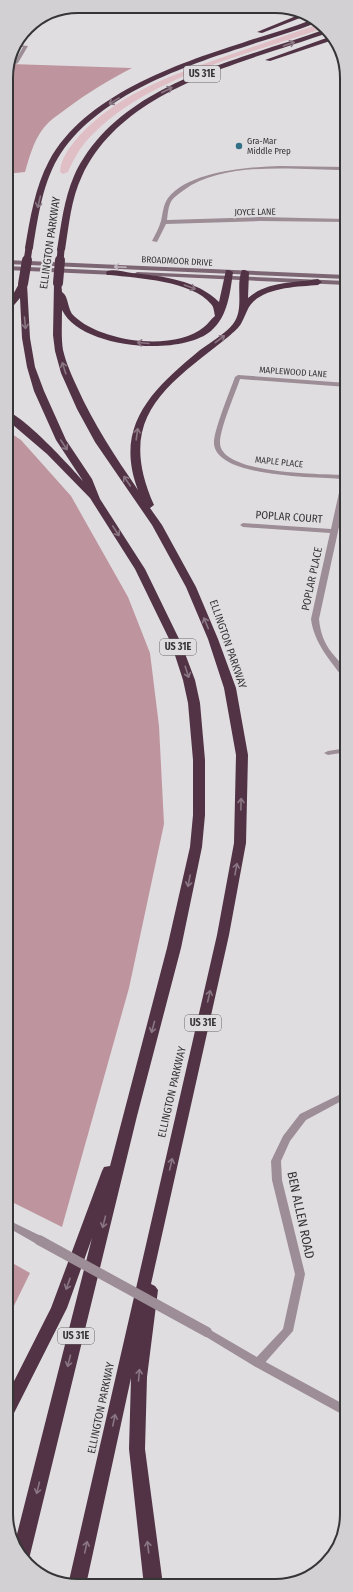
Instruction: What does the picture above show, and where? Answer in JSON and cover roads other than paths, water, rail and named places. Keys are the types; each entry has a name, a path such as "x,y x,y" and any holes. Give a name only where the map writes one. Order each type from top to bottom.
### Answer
{"highway":[{"path":"186,65 219,48 298,17"},
{"name":"ELLINGTON PARKWAY","path":"23,1548 130,1116 174,948 196,847 199,815 200,760 190,686 176,643 140,569 95,498 87,479 61,440 52,423 34,378 26,338 23,284 29,248 38,201 58,153 73,134 103,108 144,85 186,65 309,24"},
{"name":"ELLINGTON PARKWAY","path":"78,1579 223,935 240,843 242,755 230,688 213,639 191,587 156,525 100,442 82,409 66,373 59,352 57,335 58,283 61,250 71,196 78,175 93,148 117,121 163,92 195,77 321,32"},
{"path":"262,62 327,40"},
{"path":"93,148 123,124 154,104 192,87 232,72"},
{"path":"110,273 175,282 194,288 210,297 218,306 219,316"},
{"path":"58,283 66,311 70,317 88,329 118,339 154,344 182,341 203,333 211,328 219,316 229,275"},
{"path":"156,525 138,478 135,458 137,428 140,418 149,403 165,384 237,324 243,309 245,276"},
{"path":"243,309 256,296 265,291 284,286 318,282"},
{"path":"13,301 23,284"},
{"path":"13,420 43,444 67,468 82,487 95,498"},
{"path":"13,1398 59,1308 130,1116"},
{"path":"153,1579 137,1442 139,1377 162,1202"}],"main road":[{"name":"BROADMOOR DRIVE","path":"13,262 340,283"},
{"name":"BROADMOOR DRIVE","path":"13,268 110,273 229,275"},
{"name":"BROADMOOR DRIVE","path":"245,276 340,277"}],"street":[{"path":"16,63 26,46 22,46"},
{"path":"155,241 164,222 166,206 173,196 185,187 202,180 219,174 281,166 340,169"},
{"name":"JOYCE LANE","path":"164,222 260,219 340,222"},
{"name":"MAPLEWOOD LANE","path":"238,377 340,385"},
{"name":"MAPLE PLACE","path":"238,377 219,431 216,444 224,457 243,466 260,470 340,477"},
{"name":"POPLAR PLACE","path":"340,502 315,619 315,627 324,646 340,668"},
{"name":"POPLAR COURT","path":"243,525 333,531"},
{"path":"328,753 340,751"},
{"name":"BEN ALLEN ROAD","path":"258,1363 288,1331 300,1274 277,1180 276,1161 286,1139 303,1117 340,1098"},
{"path":"13,1227 207,1332 258,1363 340,1408"}],"place":[{"name":"Gra-Mar Middle Prep","path":"239,146"}]}
